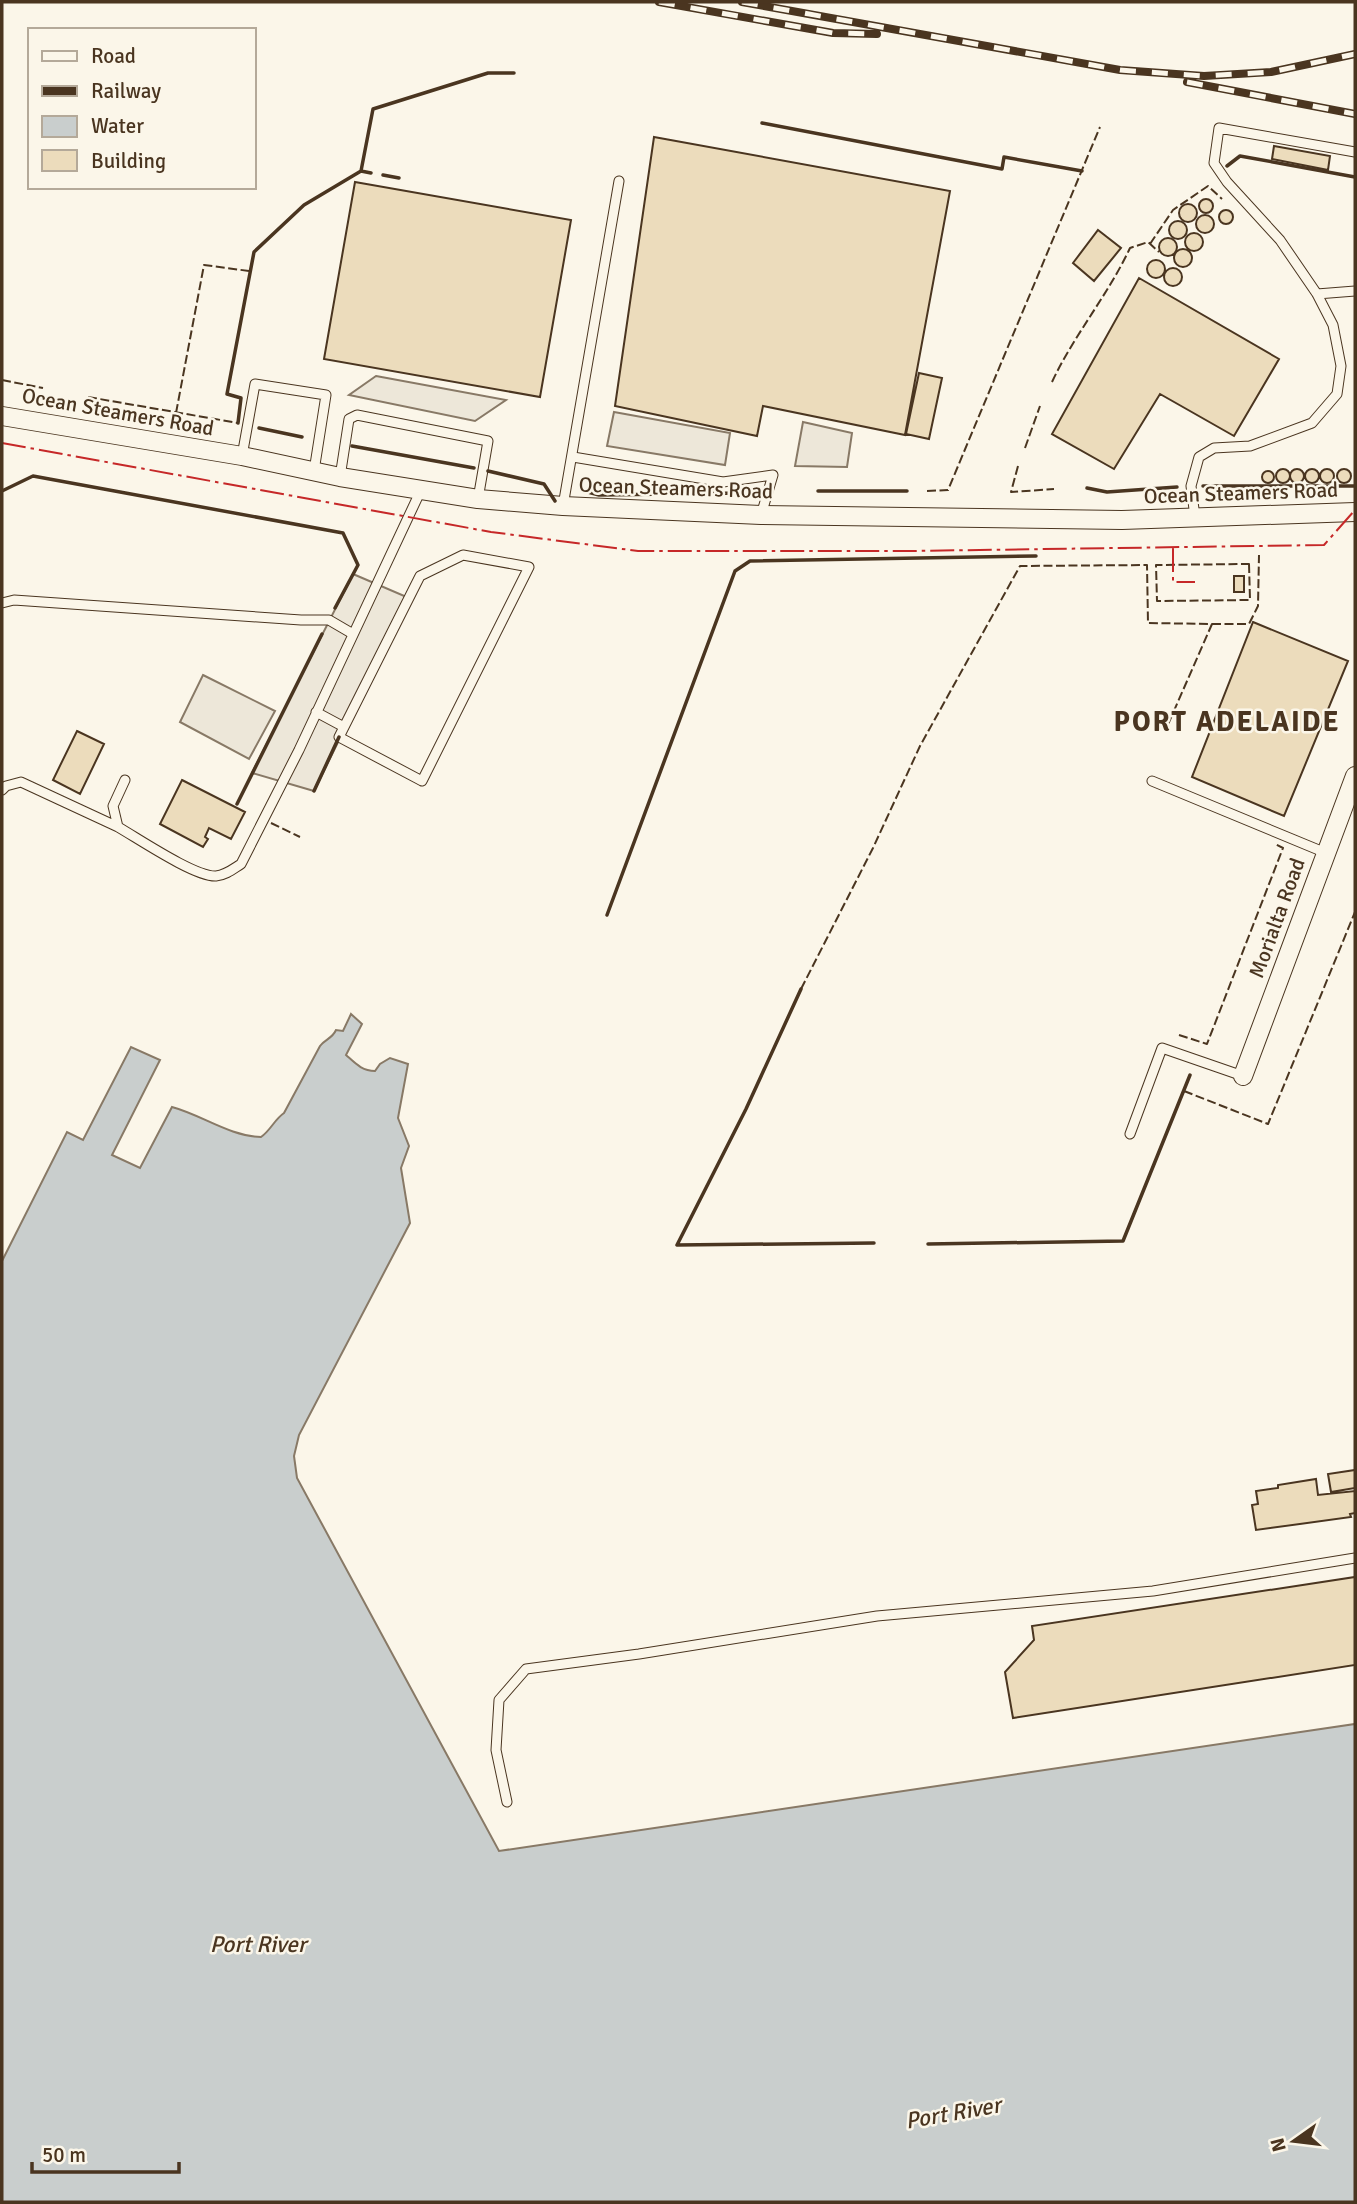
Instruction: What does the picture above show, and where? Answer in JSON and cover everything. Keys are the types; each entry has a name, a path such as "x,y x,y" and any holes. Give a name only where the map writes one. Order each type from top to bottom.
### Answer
{"street":[{"name":"Ocean Steamers Road","path":"2,416 242,456 340,477 478,499 563,506 761,515 1122,520 1355,512"},
{"name":"Morialta Road","path":"1243,1076 1355,776"}],"lane":[{"path":"1195,517 1191,486 1199,457 1214,448 1250,446 1312,423 1337,394 1341,366 1333,325 1317,294 1280,240 1227,182 1214,163 1219,128 1355,152"},
{"path":"563,506 620,180"},
{"path":"1317,294 1355,290"},
{"path":"242,456 255,384 326,394 314,471"},
{"path":"340,477 349,419 357,415 488,441 478,499"},
{"path":"573,457 723,482 773,475 761,515"},
{"path":"2,790 6,786 21,782 118,827 200,874 216,876 230,872 241,864 299,750 422,490"},
{"path":"463,555 529,567 422,781 339,737 344,727 420,576 463,555"},
{"path":"2,603 14,600 329,620 353,634"},
{"path":"316,712 344,727"},
{"path":"118,827 113,806 125,780"},
{"path":"1152,781 1326,853"},
{"path":"1130,1134 1162,1048 1243,1076"},
{"path":"507,1802 496,1750 499,1700 526,1669 877,1616 1153,1591 1355,1559"}],"shaded area":[{"path":"376,376 506,400 475,421 349,395"},
{"path":"614,412 730,433 725,465 607,446"},
{"path":"803,422 852,433 847,467 795,466"},
{"path":"353,574 409,598 314,791 252,773"},
{"path":"203,675 275,711 249,759 180,722"}],"water":[{"name":"Port River","path":"351,1014 362,1024 346,1055 352,1061 370,1071 375,1071 390,1058 408,1064 398,1118 409,1146 401,1168 410,1223 299,1435 294,1456 297,1478 499,1851 1355,1724 1355,2202 2,2202 2,1261 67,1132 83,1140 131,1047 160,1060 112,1155 140,1168 172,1107 238,1133 261,1137 284,1113 320,1046 336,1030 343,1031"}],"building":[{"path":"654,137 950,191 905,435 763,406 757,436 615,406"},
{"path":"1274,146 1330,156 1328,170 1272,159"},
{"path":"355,182 571,220 540,397 324,359"},
{"path":"1206,199 1211,201 1211,211 1206,213 1201,211 1199,206 1201,201"},
{"path":"1188,204 1194,207 1197,213 1194,219 1188,222 1182,219 1179,213 1182,207"},
{"path":"1226,210 1231,212 1231,222 1226,224 1221,222 1219,217 1221,212"},
{"path":"1205,215 1211,218 1214,224 1211,230 1205,233 1199,230 1196,224 1199,218"},
{"path":"1178,221 1184,224 1187,230 1184,236 1178,239 1172,236 1169,230 1172,224"},
{"path":"1098,230 1121,248 1094,281 1073,263"},
{"path":"1194,233 1202,238 1203,242 1198,250 1194,251 1186,246 1185,242 1190,234"},
{"path":"1164,238 1172,238 1177,247 1175,254 1164,256 1159,251 1159,243"},
{"path":"1183,249 1189,252 1192,258 1189,264 1183,267 1177,264 1174,258 1177,252"},
{"path":"1156,260 1162,263 1165,269 1162,275 1156,278 1150,275 1147,269 1150,263"},
{"path":"1173,268 1179,271 1182,277 1179,283 1173,286 1167,283 1164,277 1167,271"},
{"path":"1139,278 1279,359 1234,436 1160,394 1114,469 1052,434"},
{"path":"919,373 942,378 929,439 906,434"},
{"path":"1283,469 1288,471 1288,481 1283,483 1278,481 1276,476 1278,471"},
{"path":"1297,469 1302,471 1302,481 1297,483 1292,481 1290,476 1292,471"},
{"path":"1312,469 1317,471 1317,481 1312,483 1307,481 1305,476 1307,471"},
{"path":"1327,469 1332,471 1332,481 1327,483 1322,481 1320,476 1322,471"},
{"path":"1344,469 1349,471 1349,481 1344,483 1339,481 1337,476 1339,471"},
{"path":"1263,472 1273,472 1273,482 1263,482"},
{"path":"1234,576 1244,576 1244,592 1234,592"},
{"path":"1253,622 1348,661 1284,816 1192,777"},
{"path":"77,731 104,744 80,794 53,780"},
{"path":"182,780 245,812 231,839 209,828 205,837 208,839 203,847 160,824"},
{"path":"1355,1470 1355,1488 1331,1492 1328,1474"},
{"path":"1316,1479 1318,1495 1355,1491 1355,1513 1350,1514 1351,1517 1256,1530 1252,1505 1258,1504 1256,1491"},
{"path":"1355,1577 1355,1665 1013,1718 1005,1672 1034,1640 1032,1626"}],"railway":[{"path":"659,2 833,33 877,34"},
{"path":"742,2 1120,70 1204,76 1271,72 1355,54"},
{"path":"1187,82 1355,114"}],"fence":[{"path":"927,491 948,490 1100,127"},
{"path":"1150,244 1173,210 1208,186 1222,199"},
{"path":"1052,382 1130,248 1148,242 1159,252"},
{"path":"176,413 204,265 249,271"},
{"path":"2,380 43,388"},
{"path":"88,397 238,423"},
{"path":"1025,448 1040,406"},
{"path":"1018,466 1011,492 1054,489"},
{"path":"1212,624 1249,624 1258,606 1259,555"},
{"path":"1249,564 1250,600 1157,601 1156,565 1249,564"},
{"path":"801,989 873,848 920,746 1020,566 1147,565 1148,623 1212,624 1166,729"},
{"path":"271,823 300,837"},
{"path":"1179,1035 1207,1044 1283,848 1275,844"},
{"path":"1184,1091 1268,1124 1355,912"}],"wall":[{"path":"361,171 373,109 488,73 514,73"},
{"path":"762,123 1002,169 1004,157 1082,171"},
{"path":"1227,166 1240,156 1355,177"},
{"path":"238,423 241,398 227,394 254,252 304,205 361,171 371,173"},
{"path":"383,175 399,178"},
{"path":"259,428 302,437"},
{"path":"352,446 474,468"},
{"path":"488,471 544,484 555,501"},
{"path":"2,491 33,476 343,533 358,565 335,608"},
{"path":"1203,486 1355,486"},
{"path":"1087,488 1107,492 1177,487"},
{"path":"584,491 599,495 744,493"},
{"path":"818,491 907,491"},
{"path":"607,915 735,571 750,561 1036,556"},
{"path":"237,804 322,634"},
{"path":"314,791 339,737"},
{"path":"801,989 746,1109 677,1245 874,1243"},
{"path":"928,1244 1123,1241 1190,1075"}],"power":[{"path":"2,443 491,532 638,551 911,551 1324,545 1355,510"},
{"path":"1173,548 1173,582 1195,582"}],"district":[{"name":"PORT ADELAIDE","path":"1227,722"}]}
